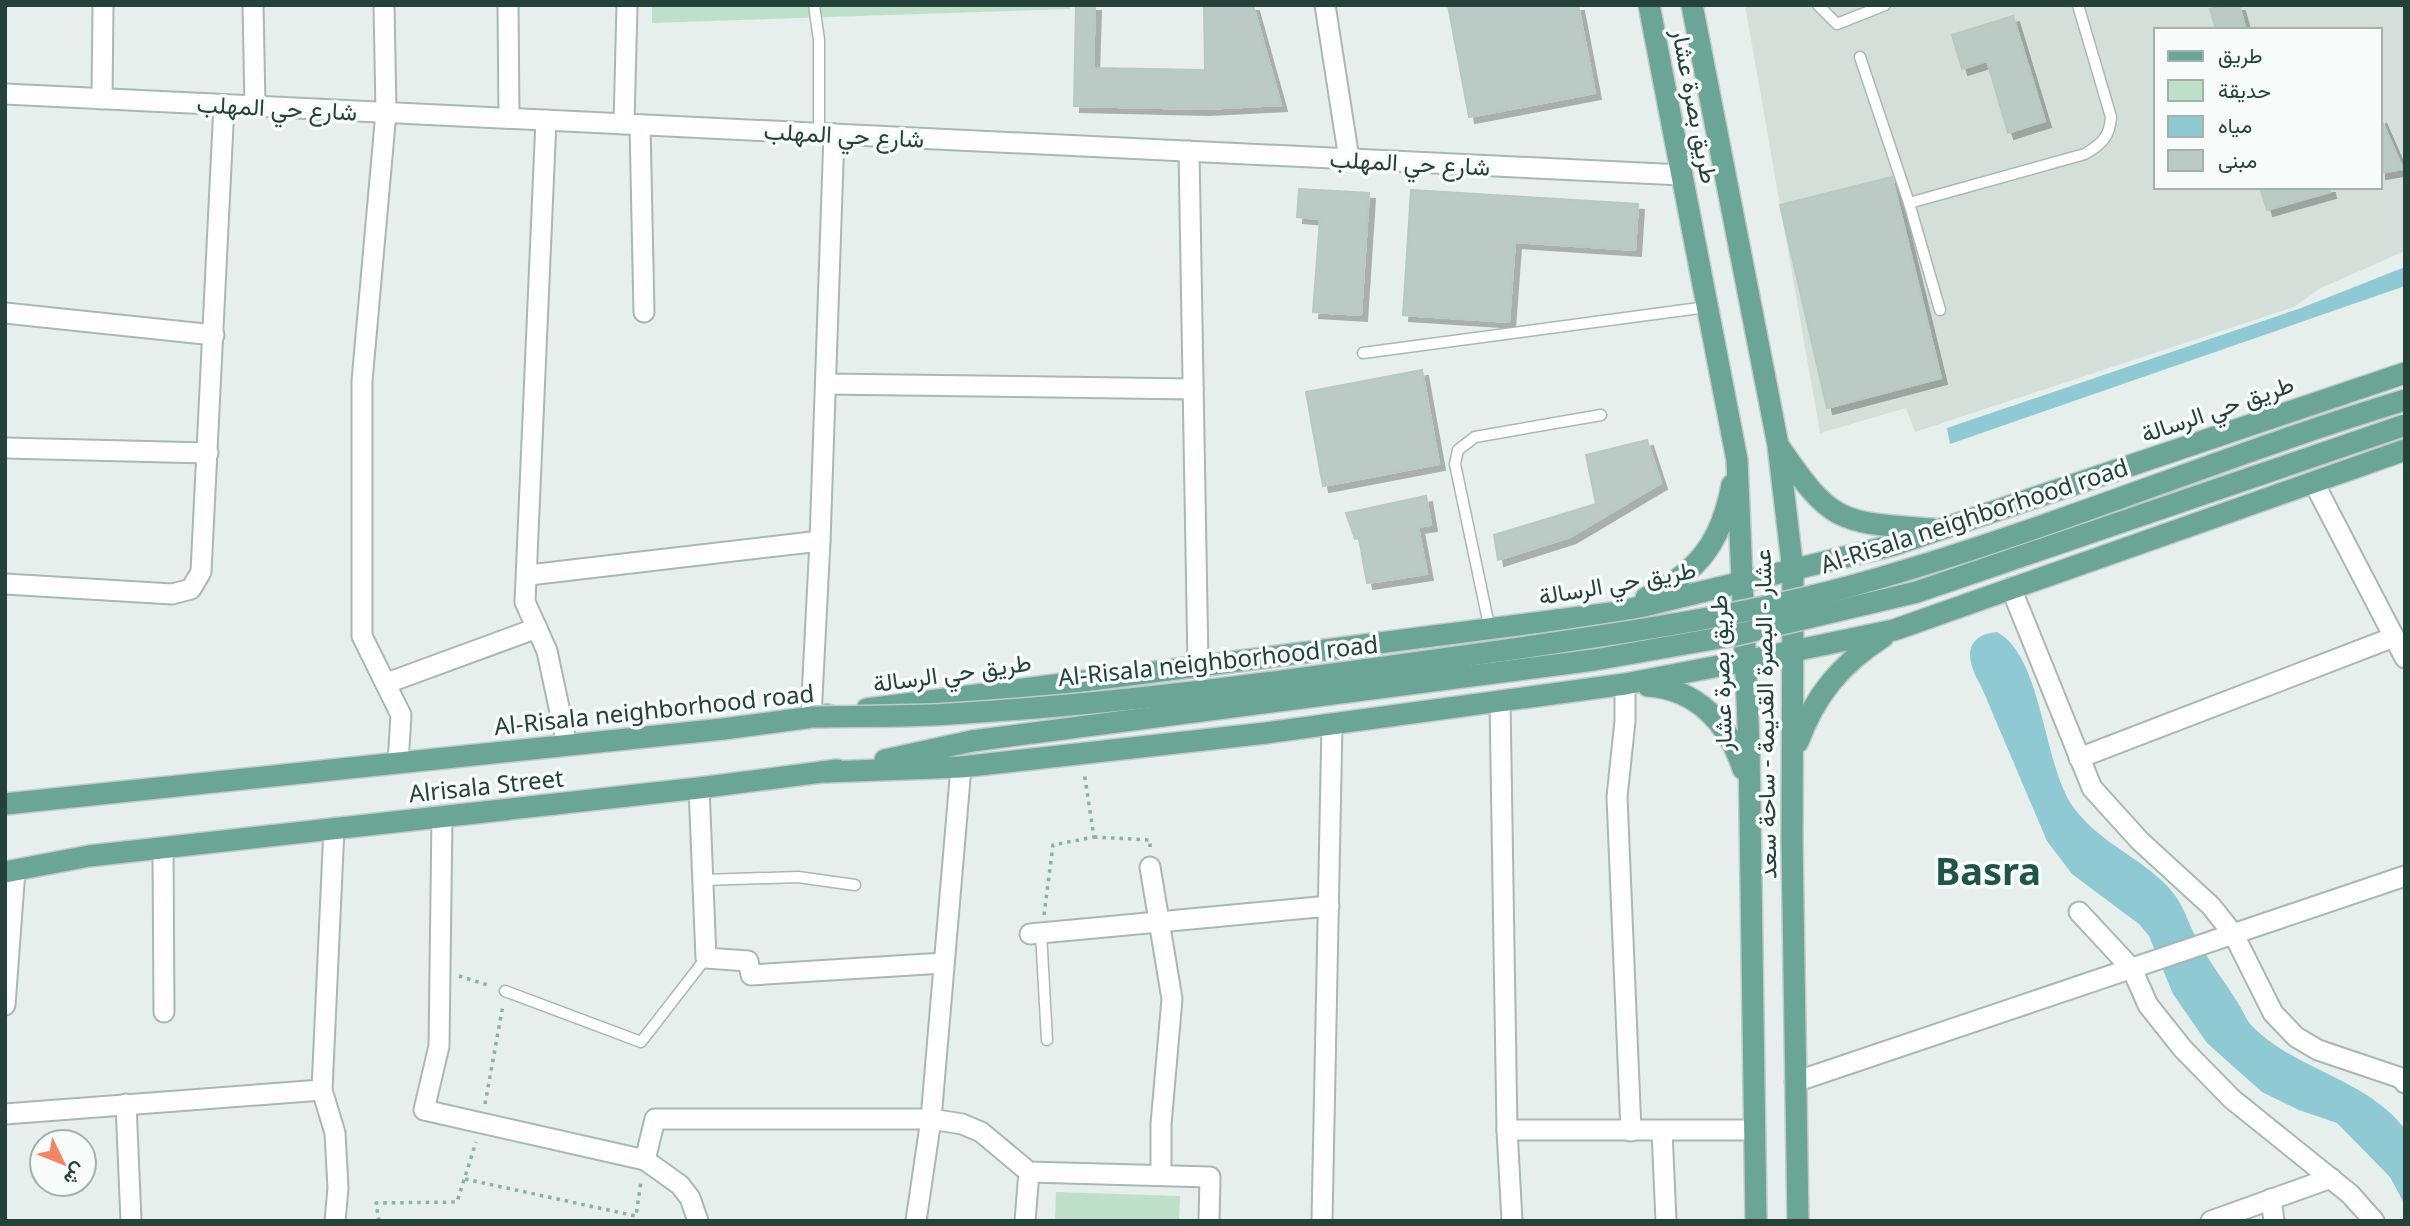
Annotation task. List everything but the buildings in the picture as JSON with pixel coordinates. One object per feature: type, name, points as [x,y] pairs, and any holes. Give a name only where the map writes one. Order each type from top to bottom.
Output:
[{"type":"main road","name":"طريق بصرة عشار","points":[[1649,5],[1737,459],[1750,790],[1756,1221]]},
{"type":"main road","name":"عشار - البصرة القديمة - ساحة سعد","points":[[1692,5],[1778,445],[1793,571],[1798,1221]]},
{"type":"main road","name":"طريق حي الرسالة","points":[[811,717],[1619,612],[1743,584],[1894,545],[2405,373]]},
{"type":"main road","name":"Al-Risala neighborhood road","points":[[5,804],[811,717],[950,714],[1174,693],[1353,672],[1632,632],[1874,580],[2048,524],[2200,468],[2405,400]]},
{"type":"main road","name":"Al-Risala neighborhood road","points":[[972,741],[1594,660],[1735,635],[1917,592],[2405,425]]},
{"type":"main road","points":[[1778,445],[1805,485],[1831,512],[1851,520],[1941,530]]},
{"type":"main road","points":[[826,772],[961,767],[1332,724],[1625,684],[1745,661],[1894,630],[2405,450]]},
{"type":"main road","points":[[1619,612],[1676,582],[1702,559],[1720,528],[1737,459]]},
{"type":"main road","points":[[1793,758],[1806,720],[1828,682],[1859,652],[1894,630]]},
{"type":"main road","points":[[1625,684],[1672,689],[1709,711],[1735,745],[1750,790]]},
{"type":"main road","name":"Alrisala Street","points":[[10,871],[163,848],[826,772],[972,741]]},
{"type":"street","points":[[102,99],[103,5]]},
{"type":"street","points":[[253,5],[255,106]]},
{"type":"street","points":[[384,5],[386,112],[362,381],[362,636],[401,715],[398,763]]},
{"type":"street","points":[[508,5],[509,118]]},
{"type":"street","points":[[627,5],[645,312]]},
{"type":"street","points":[[1325,5],[1349,159]]},
{"type":"street","name":"شارع حي المهلب","points":[[5,94],[1682,175]]},
{"type":"street","points":[[5,584],[172,594],[191,589],[201,572],[224,105]]},
{"type":"street","points":[[546,120],[529,575],[525,602],[547,652],[567,745]]},
{"type":"street","points":[[811,717],[826,384],[826,134]]},
{"type":"street","points":[[1189,151],[1198,665]]},
{"type":"street","points":[[5,313],[214,335]]},
{"type":"street","points":[[826,384],[1193,389]]},
{"type":"street","points":[[5,448],[208,453]]},
{"type":"street","points":[[2314,483],[2405,658]]},
{"type":"street","points":[[529,575],[820,541]]},
{"type":"street","points":[[2011,588],[2092,788],[2167,867],[2211,906],[2234,935],[2273,1013],[2296,1037],[2318,1050],[2403,1079]]},
{"type":"street","points":[[387,683],[537,628]]},
{"type":"street","points":[[2079,758],[2394,637]]},
{"type":"street","points":[[1625,684],[1625,721],[1617,797],[1631,1131]]},
{"type":"street","points":[[1500,701],[1507,1130],[1512,1221]]},
{"type":"street","points":[[1322,1221],[1332,724]]},
{"type":"street","points":[[916,1221],[931,1119],[961,767]]},
{"type":"street","points":[[699,788],[706,958],[748,961],[751,975],[944,962]]},
{"type":"street","points":[[442,816],[439,1046],[424,1110],[645,1160],[680,1185],[690,1198],[698,1221]]},
{"type":"street","points":[[334,828],[322,1090],[334,1133],[338,1188],[335,1221]]},
{"type":"street","points":[[163,848],[164,1012]]},
{"type":"street","points":[[1150,867],[1172,999],[1161,1124],[1161,1175]]},
{"type":"street","points":[[5,1004],[10,871]]},
{"type":"street","points":[[1795,1082],[2405,876]]},
{"type":"street","points":[[1036,934],[1328,906]]},
{"type":"street","points":[[2079,912],[2140,966],[2148,1005],[2183,1049],[2232,1099],[2331,1178],[2374,1221]]},
{"type":"street","points":[[5,1114],[322,1090]]},
{"type":"street","points":[[126,1104],[131,1221]]},
{"type":"street","points":[[645,1160],[655,1119],[931,1119],[962,1124],[981,1132],[1029,1172],[1210,1177],[1209,1221]]},
{"type":"street","points":[[1507,1130],[1753,1130]]},
{"type":"street","points":[[1662,1131],[1665,1221]]},
{"type":"street","points":[[1025,1221],[1029,1172]]},
{"type":"street","points":[[2211,1221],[2331,1178]]},
{"type":"street","points":[[2271,1199],[2274,1221]]},
{"type":"lane","points":[[814,5],[826,134]]},
{"type":"lane","points":[[1818,5],[1837,24],[1885,5]]},
{"type":"lane","points":[[1909,203],[2085,154],[2101,145],[2110,131],[2111,117],[2078,5]]},
{"type":"lane","points":[[1860,57],[1909,203],[1940,310]]},
{"type":"lane","points":[[1363,353],[1707,307]]},
{"type":"lane","points":[[1490,630],[1455,464],[1458,450],[1475,437],[1601,415]]},
{"type":"lane","points":[[703,880],[798,877],[855,885]]},
{"type":"lane","points":[[1036,934],[1047,1040]]},
{"type":"lane","points":[[505,991],[641,1042],[706,958]]},
{"type":"path","points":[[1081,753],[1094,837]]},
{"type":"path","points":[[1036,934],[1053,845],[1094,837],[1150,840],[1150,867]]},
{"type":"path","points":[[464,1179],[636,1216],[645,1160]]},
{"type":"shaded area","points":[[1745,5],[2405,5],[2405,251],[2321,288],[2294,307],[1915,432],[1906,408],[1820,433]]},
{"type":"green space","points":[[652,5],[1070,5],[1070,9],[652,23]]},
{"type":"green space","points":[[1056,1192],[1180,1196],[1179,1221],[1055,1221]]},
{"type":"water","points":[[2405,267],[2405,286],[1950,444],[1947,428],[2301,308]]},
{"type":"water","points":[[1997,632],[2012,645],[2024,664],[2034,688],[2055,766],[2063,789],[2074,808],[2098,833],[2151,872],[2174,894],[2203,949],[2250,1024],[2269,1041],[2371,1098],[2405,1129],[2405,1205],[2390,1177],[2337,1123],[2299,1110],[2262,1092],[2207,1043],[2173,994],[2149,936],[2139,924],[2072,874],[2047,841],[1973,669],[1970,652],[1972,645],[1977,639]]},
{"type":"district","name":"Basra","points":[[1988,870]]}]
